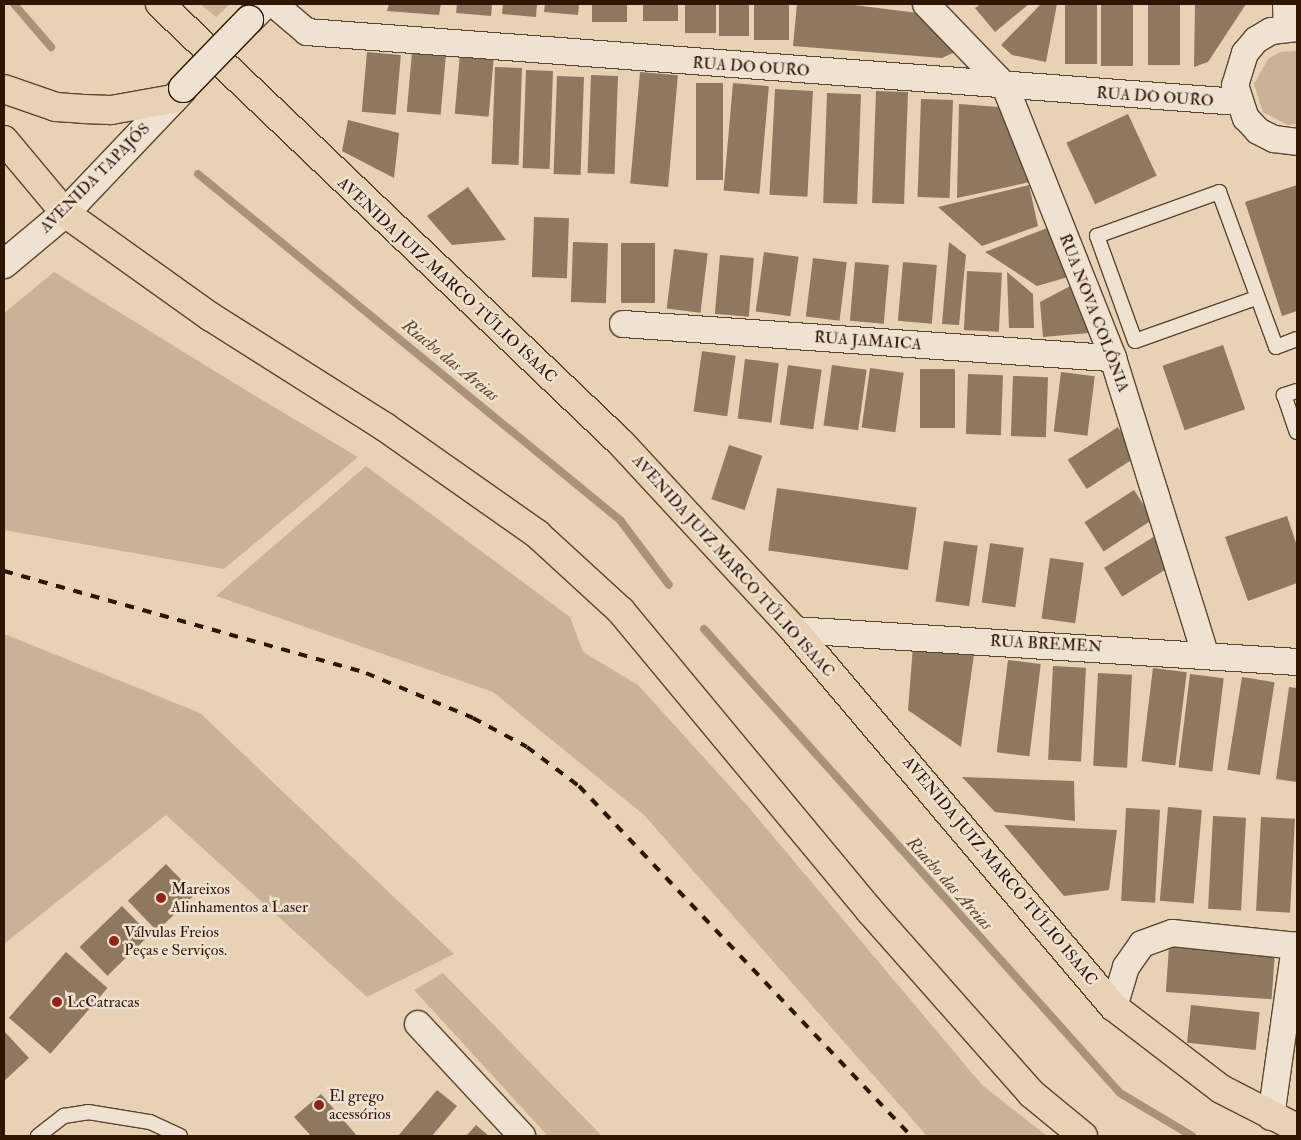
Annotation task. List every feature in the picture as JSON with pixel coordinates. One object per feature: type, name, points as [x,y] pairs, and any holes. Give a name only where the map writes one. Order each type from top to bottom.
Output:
[{"type":"main road","name":"AVENIDA JUIZ MARCO TÚLIO ISAAC","points":[[160,4],[622,444],[794,630],[1114,1007],[1221,1089],[1297,1128]]},
{"type":"main road","name":"AVENIDA TAPAJÓS","points":[[4,264],[65,213],[257,12]]},
{"type":"main road","points":[[4,89],[56,106],[83,110],[112,110],[178,94]]},
{"type":"main road","points":[[4,140],[65,213],[211,318],[385,427],[551,547],[622,611],[870,911],[1032,1094],[1083,1136]]},
{"type":"street","name":"RUA DO OURO","points":[[274,4],[307,32],[1005,86],[1238,102]]},
{"type":"street","name":"RUA NOVA COLÔNIA","points":[[926,4],[1005,86],[1113,358],[1205,653]]},
{"type":"street","points":[[1290,20],[1271,31],[1244,53],[1235,85],[1238,102],[1258,131],[1274,139],[1297,142]]},
{"type":"street","name":"RUA JAMAICA","points":[[623,324],[1113,358]]},
{"type":"street","name":"RUA BREMEN","points":[[794,630],[1205,653],[1297,662]]},
{"type":"street","points":[[1114,1007],[1126,967],[1142,944],[1172,933],[1296,946],[1271,1116]]},
{"type":"street","points":[[418,1024],[522,1136]]},
{"type":"lane","points":[[1256,298],[1136,341],[1097,236],[1219,192],[1256,298],[1276,347],[1297,339]]},
{"type":"lane","points":[[1297,390],[1284,395],[1297,432]]},
{"type":"lane","points":[[38,1136],[64,1116],[88,1112],[150,1122],[180,1136]]},
{"type":"shaded area","points":[[200,4],[230,4],[216,17]]},
{"type":"shaded area","points":[[1297,51],[1297,124],[1288,125],[1263,112],[1254,84],[1268,59],[1280,52]]},
{"type":"shaded area","points":[[54,272],[358,457],[224,569],[4,530],[4,313]]},
{"type":"shaded area","points":[[366,466],[570,617],[583,652],[638,685],[745,803],[982,1085],[1047,1136],[927,1136],[644,815],[493,692],[216,596]]},
{"type":"shaded area","points":[[4,634],[200,713],[454,954],[367,997],[166,815],[4,944]]},
{"type":"shaded area","points":[[443,973],[602,1136],[548,1136],[414,990]]},
{"type":"building","points":[[389,4],[441,4],[439,15],[387,11]]},
{"type":"building","points":[[457,4],[492,4],[491,16],[456,13]]},
{"type":"building","points":[[503,4],[537,4],[536,17],[502,14]]},
{"type":"building","points":[[545,4],[579,4],[578,15],[544,12]]},
{"type":"building","points":[[592,4],[627,4],[627,22],[592,22]]},
{"type":"building","points":[[643,4],[678,4],[678,21],[643,21]]},
{"type":"building","points":[[685,4],[716,4],[716,33],[685,33]]},
{"type":"building","points":[[719,4],[749,4],[749,36],[719,36]]},
{"type":"building","points":[[754,4],[789,4],[789,40],[754,40]]},
{"type":"building","points":[[797,4],[846,4],[918,13],[955,52],[942,58],[793,46]]},
{"type":"building","points":[[981,4],[1029,4],[995,32],[975,8]]},
{"type":"building","points":[[1041,4],[1057,4],[1046,62],[1012,55],[1001,45]]},
{"type":"building","points":[[1065,4],[1097,4],[1097,64],[1065,64]]},
{"type":"building","points":[[1101,4],[1133,4],[1133,66],[1101,66]]},
{"type":"building","points":[[1148,4],[1180,4],[1180,65],[1148,65]]},
{"type":"building","points":[[1195,4],[1246,4],[1208,62],[1194,67]]},
{"type":"building","points":[[367,52],[401,55],[396,115],[362,112]]},
{"type":"building","points":[[412,52],[446,55],[441,115],[407,112]]},
{"type":"building","points":[[460,54],[494,57],[489,117],[455,114]]},
{"type":"building","points":[[495,67],[522,68],[519,165],[492,164]]},
{"type":"building","points":[[526,70],[553,71],[550,169],[523,168]]},
{"type":"building","points":[[640,72],[678,75],[668,187],[630,184]]},
{"type":"building","points":[[591,75],[618,76],[615,174],[588,173]]},
{"type":"building","points":[[557,76],[584,77],[581,175],[554,174]]},
{"type":"building","points":[[696,83],[723,83],[723,180],[696,180]]},
{"type":"building","points":[[733,83],[769,86],[759,194],[724,191]]},
{"type":"building","points":[[775,89],[813,91],[807,197],[769,195]]},
{"type":"building","points":[[876,91],[908,92],[904,204],[872,203]]},
{"type":"building","points":[[827,93],[861,94],[857,204],[823,203]]},
{"type":"building","points":[[921,99],[953,100],[950,198],[918,197]]},
{"type":"building","points":[[959,104],[999,107],[1030,182],[957,198]]},
{"type":"building","points":[[1128,114],[1157,176],[1095,204],[1066,143]]},
{"type":"building","points":[[348,120],[399,133],[394,178],[342,151]]},
{"type":"building","points":[[1029,185],[1038,226],[982,246],[938,207]]},
{"type":"building","points":[[1297,185],[1297,311],[1282,316],[1245,202]]},
{"type":"building","points":[[468,187],[506,240],[452,245],[427,216]]},
{"type":"building","points":[[534,217],[569,218],[567,278],[532,277]]},
{"type":"building","points":[[1050,227],[1068,277],[1037,286],[985,252]]},
{"type":"building","points":[[573,242],[608,243],[606,303],[571,302]]},
{"type":"building","points":[[949,242],[966,255],[959,325],[942,324]]},
{"type":"building","points":[[621,243],[655,243],[655,303],[621,303]]},
{"type":"building","points":[[674,249],[708,253],[700,313],[667,309]]},
{"type":"building","points":[[764,252],[799,257],[790,316],[756,311]]},
{"type":"building","points":[[720,255],[754,258],[749,317],[715,314]]},
{"type":"building","points":[[813,258],[847,262],[840,321],[806,317]]},
{"type":"building","points":[[855,262],[889,265],[884,324],[850,321]]},
{"type":"building","points":[[903,262],[937,265],[932,324],[898,321]]},
{"type":"building","points":[[967,271],[1002,273],[999,332],[964,330]]},
{"type":"building","points":[[1007,272],[1033,294],[1034,328],[1009,328]]},
{"type":"building","points":[[1076,283],[1089,333],[1043,337],[1040,302]]},
{"type":"building","points":[[1223,345],[1245,409],[1185,430],[1162,366]]},
{"type":"building","points":[[702,351],[736,356],[727,416],[694,411]]},
{"type":"building","points":[[745,359],[779,363],[771,423],[738,419]]},
{"type":"building","points":[[788,365],[822,370],[813,429],[780,424]]},
{"type":"building","points":[[832,365],[867,370],[858,430],[824,425]]},
{"type":"building","points":[[870,368],[904,373],[895,432],[862,427]]},
{"type":"building","points":[[920,369],[955,369],[955,428],[920,428]]},
{"type":"building","points":[[1061,372],[1095,376],[1087,436],[1054,432]]},
{"type":"building","points":[[968,374],[1003,375],[1001,435],[966,434]]},
{"type":"building","points":[[1013,376],[1048,377],[1046,437],[1011,436]]},
{"type":"building","points":[[1118,427],[1137,456],[1087,489],[1068,460]]},
{"type":"building","points":[[729,445],[762,456],[745,510],[711,499]]},
{"type":"building","points":[[777,488],[917,508],[908,570],[768,550]]},
{"type":"building","points":[[1134,490],[1153,519],[1104,551],[1085,522]]},
{"type":"building","points":[[1287,516],[1297,546],[1297,583],[1248,601],[1225,537]]},
{"type":"building","points":[[1155,536],[1173,565],[1122,597],[1104,568]]},
{"type":"building","points":[[944,541],[978,546],[969,606],[936,601]]},
{"type":"building","points":[[990,543],[1024,548],[1015,607],[982,602]]},
{"type":"building","points":[[1050,558],[1084,563],[1075,623],[1042,618]]},
{"type":"building","points":[[913,646],[974,654],[961,747],[908,710]]},
{"type":"building","points":[[1008,660],[1041,664],[1029,756],[997,752]]},
{"type":"building","points":[[1053,666],[1086,668],[1081,762],[1048,760]]},
{"type":"building","points":[[1153,668],[1187,672],[1175,765],[1142,761]]},
{"type":"building","points":[[1098,673],[1132,675],[1127,768],[1093,766]]},
{"type":"building","points":[[1190,674],[1224,678],[1212,771],[1179,767]]},
{"type":"building","points":[[1242,677],[1275,682],[1260,775],[1227,770]]},
{"type":"building","points":[[1289,687],[1297,688],[1297,782],[1276,779]]},
{"type":"building","points":[[962,777],[1074,781],[1075,821],[995,812]]},
{"type":"building","points":[[1168,807],[1202,810],[1194,904],[1160,901]]},
{"type":"building","points":[[1126,808],[1160,810],[1155,903],[1121,901]]},
{"type":"building","points":[[1213,816],[1246,818],[1241,911],[1208,909]]},
{"type":"building","points":[[1261,817],[1295,819],[1290,913],[1256,911]]},
{"type":"building","points":[[1004,825],[1117,830],[1109,890],[1064,896]]},
{"type":"building","name":"Mareixos Alinhamentos a Laser","points":[[166,864],[195,894],[157,931],[128,901]]},
{"type":"building","name":"Válvulas Freios Peças e Serviços.","points":[[122,906],[150,935],[107,976],[80,947]]},
{"type":"building","points":[[1169,947],[1275,954],[1272,999],[1166,992]]},
{"type":"building","name":"LcCatracas","points":[[66,952],[108,988],[50,1054],[9,1018]]},
{"type":"building","points":[[1191,1005],[1260,1012],[1256,1050],[1187,1043]]},
{"type":"building","points":[[4,1031],[29,1058],[4,1081]]},
{"type":"building","points":[[437,1090],[457,1106],[432,1136],[398,1136]]},
{"type":"building","name":"El grego acessórios","points":[[321,1094],[357,1136],[311,1136],[294,1117]]},
{"type":"building","points":[[476,1125],[489,1136],[466,1136]]},
{"type":"waterway","name":"Riacho das Areias","points":[[14,4],[51,47]]},
{"type":"waterway","name":"Riacho das Areias","points":[[198,174],[620,520],[669,585]]},
{"type":"waterway","name":"Riacho das Areias","points":[[704,629],[1120,1093],[1192,1136]]},
{"type":"railway","points":[[4,571],[366,673],[473,718],[527,747],[579,786],[911,1136]]},
{"type":"place","name":"Mareixos Alinhamentos a Laser","points":[[161,898]]},
{"type":"place","name":"Válvulas Freios Peças e Serviços.","points":[[114,941]]},
{"type":"place","name":"LcCatracas","points":[[57,1002]]},
{"type":"place","name":"El grego acessórios","points":[[319,1105]]}]
